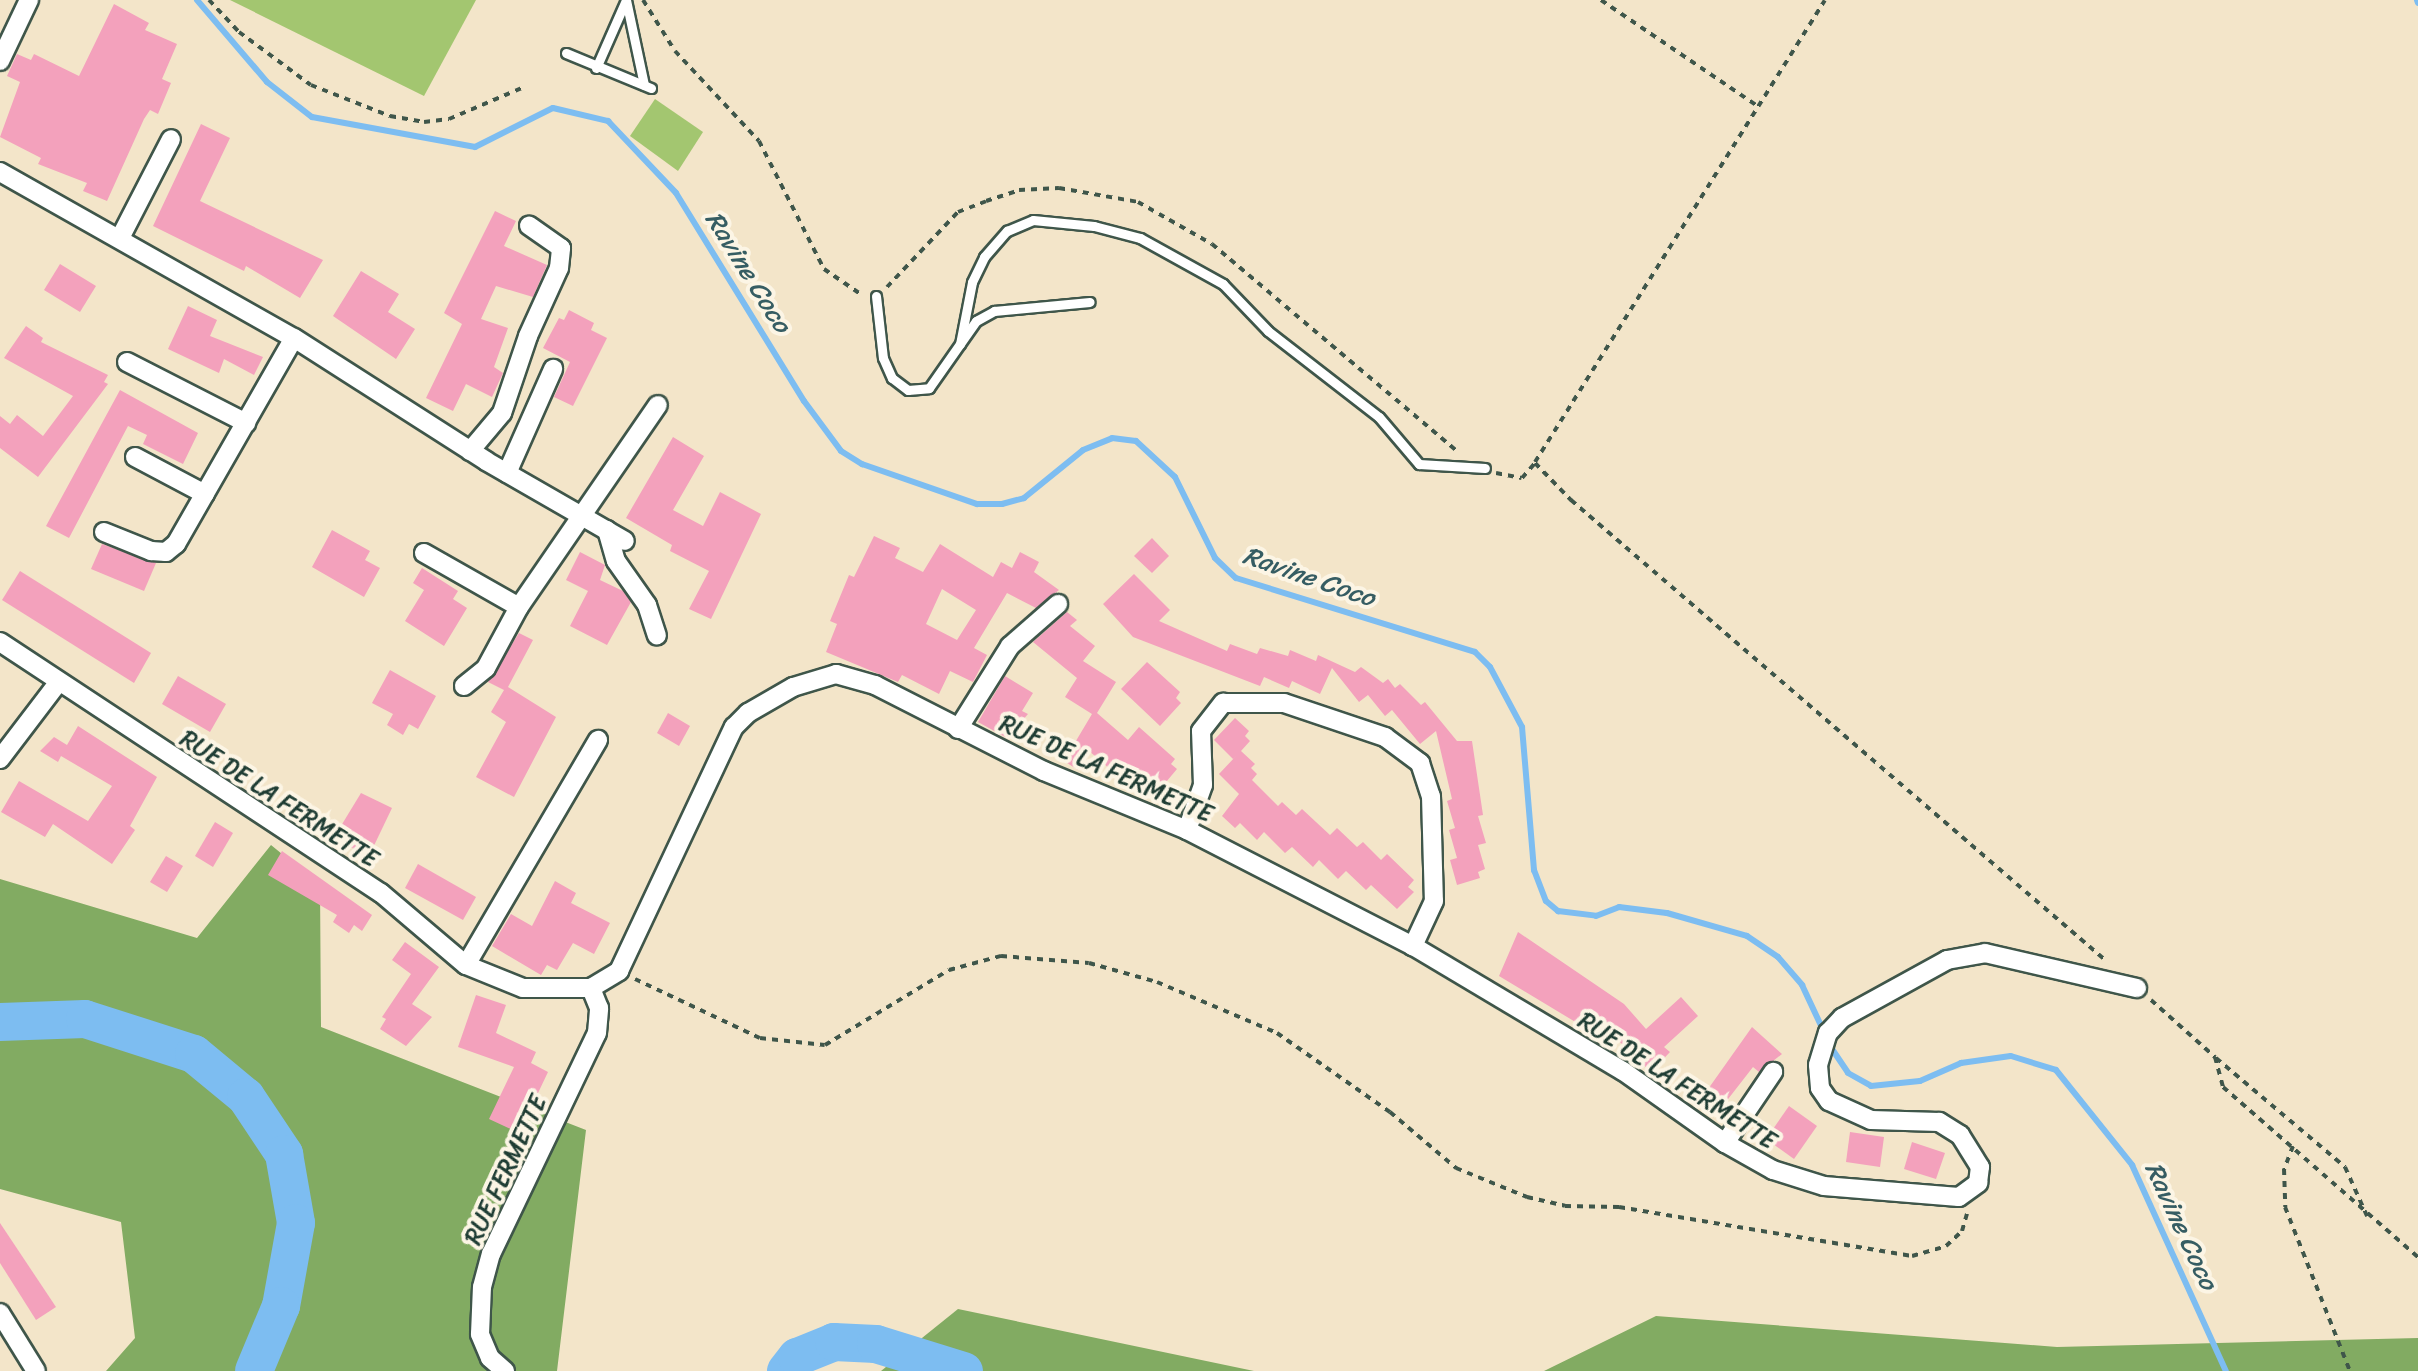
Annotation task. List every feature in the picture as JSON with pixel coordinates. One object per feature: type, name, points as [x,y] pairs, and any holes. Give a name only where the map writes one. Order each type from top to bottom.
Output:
[{"type":"street","points":[[0,61],[7,24],[29,0]]},
{"type":"street","points":[[120,238],[171,139]]},
{"type":"street","points":[[0,172],[294,338],[470,451],[625,541]]},
{"type":"street","points":[[470,451],[502,413],[528,336],[559,268],[561,248],[529,226]]},
{"type":"street","points":[[104,532],[166,552],[205,494],[294,338]]},
{"type":"street","points":[[127,362],[246,423]]},
{"type":"street","points":[[507,473],[553,369]]},
{"type":"street","points":[[464,686],[486,668],[519,607],[580,514],[658,405]]},
{"type":"street","points":[[135,457],[205,494]]},
{"type":"street","points":[[607,530],[616,561],[647,605],[657,635]]},
{"type":"street","points":[[424,553],[519,607]]},
{"type":"street","name":"RUE DE LA FERMETTE","points":[[958,729],[1010,646],[1058,604]]},
{"type":"street","name":"RUE DE LA FERMETTE","points":[[0,642],[381,893],[466,965],[523,988],[591,988]]},
{"type":"street","name":"RUE DE LA FERMETTE","points":[[619,971],[722,748],[748,713],[814,678],[836,674],[875,685],[958,729],[1187,830],[1413,946],[1623,1071],[1725,1143],[1773,1170],[1824,1186],[1944,1198],[1970,1192]]},
{"type":"street","points":[[0,759],[58,683]]},
{"type":"street","points":[[1187,830],[1203,785],[1201,731],[1223,703],[1284,703],[1385,737],[1420,763],[1431,796],[1434,901],[1413,946]]},
{"type":"street","points":[[466,965],[598,740]]},
{"type":"street","points":[[1970,1192],[1980,1167],[1960,1135],[1939,1122],[1871,1120],[1842,1109],[1820,1088],[1825,1041],[1842,1018],[1964,955],[2006,956],[2137,988]]},
{"type":"street","points":[[591,988],[619,971]]},
{"type":"street","name":"RUE FERMETTE","points":[[505,1371],[490,1358],[480,1334],[482,1287],[491,1254],[597,1033],[599,1008],[591,988]]},
{"type":"street","points":[[1725,1143],[1773,1072]]},
{"type":"street","points":[[0,1313],[36,1371]]},
{"type":"lane","points":[[566,53],[596,68],[647,86],[626,0],[596,68]]},
{"type":"lane","points":[[960,344],[972,282],[984,257],[1007,231],[1033,220],[1094,226],[1140,238],[1223,284],[1268,331],[1379,417],[1419,464],[1485,468]]},
{"type":"lane","points":[[876,296],[883,358],[892,378],[908,390],[929,388],[976,321],[994,311],[1090,302]]},
{"type":"path","points":[[209,0],[239,32],[311,85],[390,116],[424,122],[449,119],[524,87]]},
{"type":"path","points":[[643,0],[675,51],[759,141],[824,269],[846,287],[876,296],[904,273],[958,212],[1019,190],[1059,188],[1138,202],[1212,244],[1443,440],[1485,468],[1522,478],[1535,463],[1756,105],[1825,0]]},
{"type":"path","points":[[1601,0],[1756,105]]},
{"type":"path","points":[[1535,463],[1571,500],[2345,1167],[2368,1218]]},
{"type":"path","points":[[619,971],[760,1038],[825,1045],[949,970],[1001,956],[1089,963],[1157,982],[1277,1033],[1390,1112],[1456,1168],[1540,1200],[1565,1206],[1619,1207],[1912,1256],[1946,1246],[1962,1231],[1970,1192]]},
{"type":"path","points":[[2215,1057],[2223,1087],[2293,1146],[2368,1218],[2418,1257]]},
{"type":"path","points":[[2293,1146],[2284,1169],[2285,1207],[2350,1371]]},
{"type":"green space","points":[[230,0],[476,0],[424,96]]},
{"type":"green space","points":[[655,99],[703,132],[678,171],[630,136]]},
{"type":"green space","points":[[271,845],[320,885],[321,1027],[586,1130],[557,1371],[106,1371],[135,1338],[121,1222],[0,1189],[0,879],[197,938]]},
{"type":"green space","points":[[958,1309],[1254,1371],[881,1371]]},
{"type":"green space","points":[[1656,1316],[2057,1347],[2418,1338],[2418,1371],[1544,1371]]},
{"type":"building","points":[[114,4],[149,23],[145,30],[177,44],[162,79],[171,83],[158,114],[150,110],[144,119],[107,201],[83,191],[87,183],[38,164],[41,158],[0,137],[20,82],[7,76],[17,54],[31,60],[34,54],[79,76]]},
{"type":"building","points":[[201,124],[230,138],[200,201],[323,260],[300,298],[246,266],[244,271],[153,226]]},
{"type":"building","points":[[495,211],[516,221],[504,246],[547,265],[533,297],[496,286],[481,319],[508,328],[494,367],[503,373],[492,397],[466,384],[453,411],[426,398],[462,324],[444,313]]},
{"type":"building","points":[[60,264],[96,286],[80,312],[44,290]]},
{"type":"building","points":[[361,271],[399,294],[388,312],[415,329],[396,359],[333,316]]},
{"type":"building","points":[[188,306],[217,320],[210,336],[263,357],[254,375],[224,359],[219,373],[168,349]]},
{"type":"building","points":[[569,310],[594,323],[591,330],[607,338],[573,406],[554,397],[570,362],[543,348],[559,318],[564,320]]},
{"type":"building","points":[[26,326],[43,338],[41,342],[108,375],[104,382],[108,384],[38,477],[0,448],[0,416],[10,424],[17,415],[43,436],[73,396],[4,358]]},
{"type":"building","points":[[120,390],[198,433],[183,464],[143,444],[147,435],[128,426],[69,538],[46,526]]},
{"type":"building","points":[[673,437],[704,456],[673,510],[703,526],[720,492],[761,514],[711,619],[689,609],[709,571],[670,551],[672,545],[626,518]]},
{"type":"building","points":[[332,530],[370,551],[365,560],[380,568],[364,597],[312,567]]},
{"type":"building","points":[[874,536],[900,548],[895,558],[923,572],[940,544],[993,577],[1001,562],[1012,568],[1020,552],[1039,562],[1034,572],[1059,590],[1036,608],[1007,593],[974,648],[987,655],[973,682],[950,671],[939,694],[902,675],[898,682],[826,652],[837,624],[830,621],[849,575],[854,577]],"holes":[[[942,589],[976,610],[957,640],[926,624]]]},
{"type":"building","points":[[1152,538],[1169,556],[1152,573],[1134,556]]},
{"type":"building","points":[[102,544],[156,563],[144,591],[91,569]]},
{"type":"building","points":[[580,552],[605,565],[600,580],[623,591],[631,602],[607,645],[570,626],[588,591],[566,580]]},
{"type":"building","points":[[422,568],[458,591],[453,599],[467,608],[444,646],[405,621],[424,590],[413,583]]},
{"type":"building","points":[[20,571],[151,653],[134,683],[2,600]]},
{"type":"building","points":[[1134,574],[1170,610],[1159,621],[1227,651],[1230,644],[1257,654],[1260,648],[1288,656],[1290,650],[1316,661],[1318,655],[1355,672],[1361,667],[1383,683],[1388,679],[1395,688],[1400,684],[1421,705],[1425,702],[1457,741],[1472,741],[1483,815],[1478,816],[1486,843],[1478,845],[1485,869],[1478,872],[1480,878],[1457,885],[1450,860],[1457,858],[1449,830],[1455,828],[1447,801],[1452,799],[1436,731],[1420,744],[1392,710],[1385,716],[1368,695],[1359,702],[1332,668],[1320,694],[1292,681],[1289,688],[1264,677],[1260,686],[1133,637],[1103,604]]},
{"type":"building","points":[[1067,612],[1077,620],[1070,626],[1095,646],[1083,661],[1116,682],[1097,713],[1128,740],[1139,727],[1175,759],[1171,764],[1177,769],[1161,788],[1153,780],[1146,787],[1126,769],[1119,777],[1088,750],[1078,770],[1064,761],[1092,714],[1065,697],[1077,678],[1033,642]]},
{"type":"building","points":[[519,633],[533,640],[508,687],[556,717],[514,797],[476,777],[506,722],[491,712],[504,690],[488,682]]},
{"type":"building","points":[[1147,662],[1180,692],[1176,698],[1181,703],[1160,726],[1121,689]]},
{"type":"building","points":[[390,670],[436,696],[418,729],[409,724],[403,735],[387,725],[393,714],[372,703]]},
{"type":"building","points":[[178,676],[226,704],[210,732],[162,704]]},
{"type":"building","points":[[1005,676],[1033,693],[1022,711],[1028,714],[1007,738],[978,722]]},
{"type":"building","points":[[668,713],[690,726],[679,746],[657,733]]},
{"type":"building","points":[[1235,718],[1249,731],[1245,736],[1250,741],[1241,751],[1255,764],[1251,768],[1257,774],[1252,780],[1278,806],[1282,802],[1296,815],[1302,809],[1330,835],[1337,828],[1357,847],[1363,842],[1381,860],[1387,854],[1414,880],[1408,887],[1414,892],[1397,909],[1371,885],[1366,890],[1346,871],[1338,879],[1319,860],[1313,867],[1292,847],[1285,853],[1264,832],[1257,840],[1240,823],[1235,828],[1222,816],[1239,794],[1219,774],[1236,756],[1233,759],[1214,740]]},
{"type":"building","points":[[78,726],[157,777],[130,826],[135,830],[112,864],[53,824],[45,837],[1,812],[19,781],[88,821],[112,786],[61,756],[58,762],[40,751],[54,737],[67,745]]},
{"type":"building","points":[[361,793],[392,808],[369,856],[333,839]]},
{"type":"building","points":[[215,822],[233,833],[213,867],[195,856]]},
{"type":"building","points":[[282,851],[372,915],[362,931],[354,925],[349,933],[333,922],[337,915],[268,875]]},
{"type":"building","points":[[166,856],[183,866],[167,892],[150,882]]},
{"type":"building","points":[[418,864],[476,897],[463,920],[405,888]]},
{"type":"building","points":[[555,881],[576,893],[571,903],[610,923],[594,954],[573,943],[557,970],[547,965],[541,975],[492,946],[511,914],[532,926]]},
{"type":"building","points":[[1518,932],[1624,1004],[1646,1029],[1681,997],[1698,1016],[1664,1047],[1670,1052],[1651,1072],[1607,1030],[1602,1038],[1499,976]]},
{"type":"building","points":[[405,942],[439,967],[412,1004],[432,1017],[406,1046],[380,1029],[386,1019],[382,1017],[411,974],[392,960]]},
{"type":"building","points":[[476,995],[506,1005],[496,1033],[536,1052],[531,1063],[548,1072],[519,1133],[489,1119],[514,1067],[458,1047]]},
{"type":"building","points":[[1752,1027],[1782,1054],[1759,1072],[1753,1067],[1718,1112],[1701,1099]]},
{"type":"building","points":[[1789,1106],[1817,1126],[1794,1159],[1766,1139]]},
{"type":"building","points":[[1850,1132],[1884,1137],[1880,1167],[1846,1162]]},
{"type":"building","points":[[1912,1142],[1945,1153],[1936,1179],[1904,1169]]},
{"type":"building","points":[[0,1223],[56,1307],[36,1320],[0,1263]]},
{"type":"waterway","name":"Ravine Coco","points":[[197,0],[267,82],[312,117],[475,147],[553,108],[608,121],[676,193],[804,401],[841,451],[862,464],[977,504],[1002,504],[1024,498],[1083,450],[1112,438],[1136,441],[1175,477],[1215,558],[1236,578],[1475,652],[1490,667],[1522,727],[1534,870],[1546,901],[1558,911],[1596,916],[1619,907],[1667,913],[1747,936],[1778,957],[1802,985],[1824,1032]]},
{"type":"waterway","points":[[0,1022],[85,1019],[194,1054],[246,1097],[284,1154],[296,1223],[281,1306],[254,1371]]},
{"type":"waterway","name":"Ravine Coco","points":[[1830,1046],[1848,1073],[1871,1086],[1920,1081],[1961,1063],[2011,1056],[2056,1070],[2132,1165],[2226,1371]]},
{"type":"waterway","points":[[786,1371],[797,1357],[834,1342],[876,1344],[964,1371]]}]
